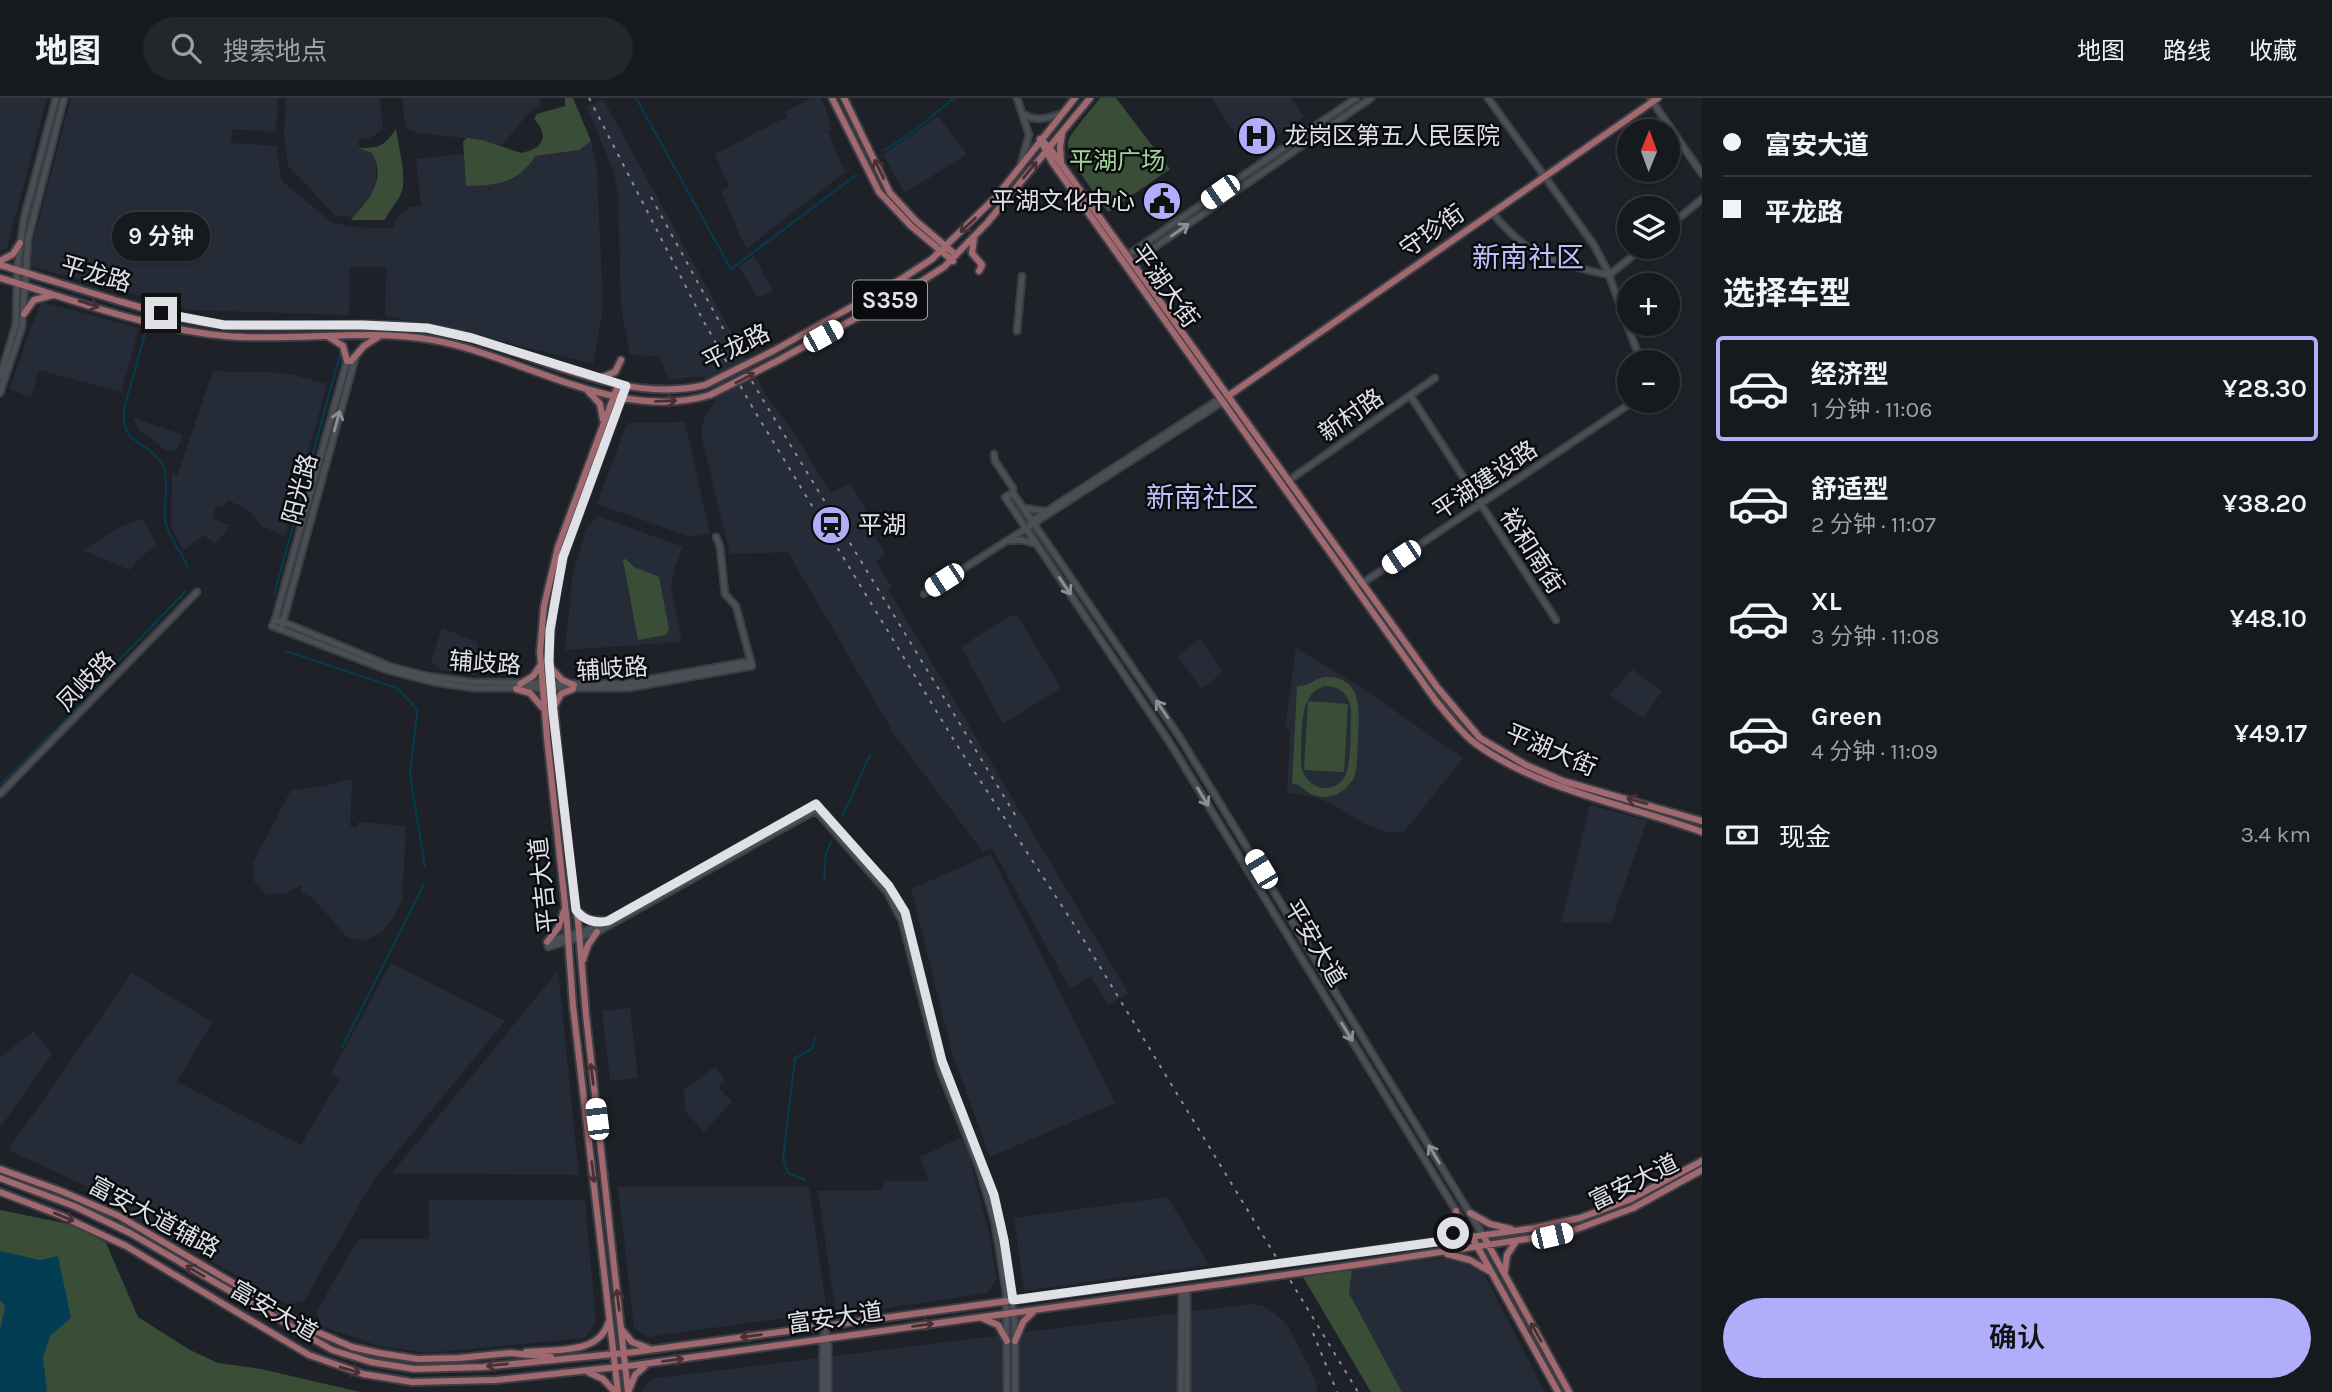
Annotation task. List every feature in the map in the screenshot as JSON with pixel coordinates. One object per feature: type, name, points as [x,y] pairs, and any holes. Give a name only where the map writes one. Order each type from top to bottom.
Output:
[{"type":"main road","points":[[832,98],[879,192],[911,226],[943,249]]},
{"type":"main road","points":[[844,98],[890,192],[954,259]]},
{"type":"main road","name":"平龙路","points":[[0,263],[161,313],[224,325],[410,327],[442,331],[622,385],[671,390],[705,385],[773,351],[911,273],[943,249],[996,197],[1074,98]]},
{"type":"main road","name":"S359","points":[[1047,149],[1090,98]]},
{"type":"main road","name":"守珍街","points":[[1224,399],[1653,99]]},
{"type":"main road","points":[[1063,166],[1060,147],[1066,127]]},
{"type":"main road","name":"平湖大街","points":[[1040,139],[1357,583],[1376,600],[1437,687],[1480,738],[1509,757],[1563,781],[1702,821]]},
{"type":"main road","name":"平龙路","points":[[0,278],[190,332],[250,338],[422,338],[448,343],[623,399],[671,401],[710,395],[911,288],[954,259],[988,223],[1047,149]]},
{"type":"main road","name":"平湖大街","points":[[1047,149],[1063,166],[1125,258],[1132,262],[1224,399],[1287,481],[1436,701],[1475,743],[1534,777],[1702,832]]},
{"type":"main road","points":[[974,238],[972,253],[980,268]]},
{"type":"main road","points":[[0,263],[13,254],[20,243]]},
{"type":"main road","points":[[24,314],[31,303],[39,298],[61,296]]},
{"type":"main road","points":[[325,336],[343,346],[351,360],[369,342],[383,336]]},
{"type":"main road","points":[[594,377],[606,377],[615,372],[621,360]]},
{"type":"main road","name":"平吉大道","points":[[616,1392],[614,1354],[571,984],[541,661],[542,618],[551,570],[565,525],[614,396],[622,385]]},
{"type":"main road","name":"平吉大道","points":[[622,385],[623,399],[563,557],[553,603],[549,661],[628,1392]]},
{"type":"main road","points":[[581,386],[600,404],[603,426]]},
{"type":"main road","points":[[541,661],[533,676],[518,686],[534,696],[544,715]]},
{"type":"main road","points":[[549,661],[556,675],[574,687]]},
{"type":"main road","points":[[553,712],[558,697],[574,687]]},
{"type":"main road","points":[[563,891],[573,890]]},
{"type":"main road","points":[[547,944],[561,923],[565,906]]},
{"type":"main road","points":[[576,910],[590,920],[608,921]]},
{"type":"main road","points":[[582,969],[586,950],[597,932]]},
{"type":"main road","points":[[571,984],[583,983]]},
{"type":"main road","name":"富安大道","points":[[0,1178],[74,1206],[130,1233],[332,1350],[400,1367],[465,1368],[656,1349],[1520,1230],[1564,1222],[1602,1211],[1629,1200],[1701,1161]]},
{"type":"main road","name":"富安大道辅路","points":[[0,1169],[61,1191],[118,1216],[315,1331],[366,1350],[394,1356],[432,1359],[510,1353],[567,1359]]},
{"type":"main road","name":"富安大道","points":[[0,1192],[62,1216],[126,1246],[299,1350],[341,1368],[388,1379],[427,1382],[496,1380],[651,1363],[1478,1248],[1566,1233],[1595,1223],[1649,1200],[1702,1170]]},
{"type":"main road","points":[[1443,1241],[1454,1229],[1456,1211]]},
{"type":"main road","points":[[1470,1213],[1497,1227],[1520,1230]]},
{"type":"main road","name":"平安大道","points":[[1483,1236],[1569,1392]]},
{"type":"main road","name":"平安大道","points":[[1472,1237],[1558,1392]]},
{"type":"main road","points":[[1506,1277],[1504,1269],[1507,1255],[1513,1245],[1520,1241]]},
{"type":"main road","points":[[1438,1253],[1470,1261],[1493,1275]]},
{"type":"main road","points":[[243,1288],[282,1322]]},
{"type":"main road","points":[[1061,1294],[1062,1306]]},
{"type":"main road","points":[[975,1318],[998,1325],[1011,1341],[1026,1317],[1040,1309]]},
{"type":"main road","points":[[944,1310],[945,1322]]},
{"type":"main road","points":[[510,1353],[592,1344],[606,1331],[609,1314]]},
{"type":"main road","points":[[848,1323],[850,1335]]},
{"type":"main road","points":[[622,1329],[632,1342],[656,1349]]},
{"type":"main road","points":[[801,1329],[803,1342]]},
{"type":"main road","points":[[628,1392],[638,1372],[651,1363]]},
{"type":"main road","points":[[579,1371],[598,1376],[616,1392]]},
{"type":"street","points":[[0,377],[16,324],[20,243],[24,218],[56,98]]},
{"type":"street","points":[[20,271],[64,98]]},
{"type":"street","points":[[1017,98],[1029,135],[1021,163]]},
{"type":"street","points":[[1125,258],[1356,98]]},
{"type":"street","points":[[1132,262],[1371,98]]},
{"type":"street","points":[[1488,98],[1594,245],[1609,275],[1637,350]]},
{"type":"street","points":[[1653,99],[1702,174]]},
{"type":"street","points":[[1022,113],[1027,117],[1042,119],[1060,114]]},
{"type":"street","points":[[1680,217],[1702,199]]},
{"type":"street","points":[[1492,213],[1526,247],[1586,271],[1609,275],[1629,259]]},
{"type":"street","points":[[1017,331],[1021,276]]},
{"type":"street","points":[[0,393],[20,335],[24,314],[20,284]]},
{"type":"street","name":"阳光路","points":[[274,623],[351,360]]},
{"type":"street","name":"阳光路","points":[[282,625],[351,360]]},
{"type":"street","name":"新村路","points":[[1287,481],[1435,378]]},
{"type":"street","name":"裕和南街","points":[[1410,396],[1556,620]]},
{"type":"street","name":"守珍街","points":[[924,594],[1224,399]]},
{"type":"street","name":"平湖建设路","points":[[1357,583],[1617,412]]},
{"type":"street","name":"平安大道","points":[[994,457],[1033,523],[1165,713],[1483,1236]]},
{"type":"street","name":"平安大道","points":[[1013,493],[1005,497],[1188,773],[1472,1237]]},
{"type":"street","points":[[1023,508],[1048,513],[1043,526],[1044,539]]},
{"type":"street","points":[[574,687],[645,681],[751,663],[736,606],[726,594],[720,547],[716,537]]},
{"type":"street","points":[[1005,542],[1021,540],[1038,546]]},
{"type":"street","name":"凤岐路","points":[[0,794],[197,592]]},
{"type":"street","name":"辅歧路","points":[[274,623],[410,672],[459,681],[542,687]]},
{"type":"street","name":"辅岐路","points":[[542,687],[574,687]]},
{"type":"street","points":[[1188,773],[1198,767]]},
{"type":"street","points":[[579,936],[815,807]]},
{"type":"street","points":[[547,944],[597,932],[815,807]]},
{"type":"street","points":[[815,807],[889,886],[905,912],[942,1061],[994,1195],[1004,1240],[1011,1313],[1007,1392]]},
{"type":"street","points":[[1184,1289],[1184,1392]]},
{"type":"street","points":[[823,1326],[825,1392]]},
{"type":"street","points":[[1011,1341],[1015,1392]]},
{"type":"shaded area","points":[[0,98],[47,98],[7,248],[0,252]]},
{"type":"shaded area","points":[[71,98],[278,98],[276,132],[232,129],[231,143],[277,146],[281,180],[331,222],[350,227],[394,228],[394,223],[402,213],[410,207],[421,206],[416,159],[464,154],[466,186],[535,156],[579,150],[591,141],[597,171],[603,308],[593,364],[477,335],[385,316],[386,267],[350,267],[349,315],[191,310],[30,266],[28,262]]},
{"type":"shaded area","points":[[286,98],[380,98],[383,129],[370,138],[358,139],[359,148],[372,152],[376,161],[376,194],[356,218],[335,215],[288,166],[284,136]]},
{"type":"shaded area","points":[[402,98],[539,98],[542,104],[528,114],[501,146],[482,140],[418,133],[406,129]]},
{"type":"shaded area","points":[[811,98],[820,98],[825,107],[832,130],[828,131],[845,172],[746,249],[721,191],[729,186],[715,154],[787,117],[785,112]]},
{"type":"shaded area","name":"龙岗区第五人民医院","points":[[1211,98],[1291,98],[1304,117],[1249,154]]},
{"type":"shaded area","points":[[603,99],[767,397],[795,434],[831,493],[850,483],[878,529],[872,533],[886,554],[876,561],[892,587],[888,589],[1128,993],[1108,1005],[1091,977],[1070,989],[992,848],[983,852],[894,734],[788,552],[730,554],[702,439],[706,414],[716,400],[703,376],[668,380],[660,356],[630,355],[621,307],[618,193],[612,167],[587,107]]},
{"type":"shaded area","points":[[938,116],[967,154],[905,193],[883,155]]},
{"type":"shaded area","points":[[754,256],[773,291],[758,298],[739,267]]},
{"type":"shaded area","points":[[41,302],[139,328],[121,392],[39,370],[31,397],[9,389]]},
{"type":"shaded area","points":[[213,371],[286,373],[327,384],[285,536],[262,526],[250,511],[228,500],[222,507],[215,506],[213,519],[230,525],[216,544],[204,535],[184,550],[171,524],[172,472],[177,476]]},
{"type":"shaded area","points":[[133,418],[183,435],[177,450],[164,449],[138,429]]},
{"type":"shaded area","points":[[685,422],[710,533],[691,537],[597,504],[627,423]]},
{"type":"shaded area","points":[[598,516],[683,547],[674,570],[671,588],[682,642],[565,650],[573,572],[587,527]]},
{"type":"shaded area","points":[[143,519],[157,545],[142,556],[130,570],[83,550],[121,526]]},
{"type":"shaded area","points":[[1015,615],[1061,688],[1003,724],[961,647],[1009,616]]},
{"type":"shaded area","points":[[442,628],[477,642],[476,675],[440,670],[431,661]]},
{"type":"shaded area","points":[[1200,639],[1223,672],[1203,688],[1178,656]]},
{"type":"shaded area","points":[[1296,648],[1356,684],[1463,758],[1404,832],[1389,832],[1366,825],[1319,798],[1287,793],[1290,732],[1285,728]]},
{"type":"shaded area","points":[[1632,669],[1662,691],[1643,718],[1610,695]]},
{"type":"shaded area","points":[[345,779],[352,780],[350,826],[358,827],[358,822],[406,826],[402,900],[393,919],[381,933],[363,941],[347,937],[313,898],[301,892],[301,885],[286,893],[267,895],[253,880],[254,861],[291,790],[327,786]]},
{"type":"shaded area","points":[[1590,805],[1647,821],[1611,922],[1561,923]]},
{"type":"shaded area","points":[[991,854],[1115,1103],[990,1157],[951,1050],[911,889]]},
{"type":"shaded area","points":[[391,963],[505,1021],[373,1181],[304,1301],[288,1305],[86,1190],[88,1187],[8,1150],[132,973],[212,1022],[177,1082],[301,1145],[340,1079],[331,1074]]},
{"type":"shaded area","points":[[558,971],[579,1175],[392,1173]]},
{"type":"shaded area","points":[[630,1008],[638,1078],[610,1081],[602,1011]]},
{"type":"shaded area","points":[[33,1031],[52,1054],[0,1128],[0,1058]]},
{"type":"shaded area","points":[[715,1067],[726,1081],[718,1087],[732,1101],[704,1132],[683,1109],[686,1105],[683,1090]]},
{"type":"shaded area","points":[[960,1138],[968,1152],[990,1238],[997,1279],[987,1293],[836,1316],[818,1191],[883,1190],[883,1181],[929,1181],[920,1157]]},
{"type":"shaded area","points":[[618,1187],[809,1187],[827,1312],[648,1337],[634,1328]]},
{"type":"shaded area","points":[[1167,1197],[1209,1265],[1024,1291],[1014,1218]]},
{"type":"shaded area","points":[[429,1200],[585,1200],[596,1322],[585,1338],[428,1353],[379,1346],[321,1326],[317,1311],[358,1239],[429,1239]]},
{"type":"shaded area","points":[[1440,1258],[1463,1262],[1484,1274],[1545,1392],[1402,1392],[1349,1293],[1352,1270]]},
{"type":"shaded area","points":[[1251,1304],[1263,1306],[1288,1326],[1316,1381],[1317,1392],[642,1392],[649,1381],[657,1378]]},
{"type":"green space","points":[[565,98],[573,98],[591,141],[579,150],[535,156],[521,172],[506,181],[466,186],[463,142],[467,138],[521,153],[529,151],[542,141],[542,131],[534,119],[537,114],[565,106]]},
{"type":"green space","name":"平湖广场","points":[[1100,98],[1116,98],[1170,169],[1108,212],[1077,167],[1068,148],[1069,138]]},
{"type":"green space","points":[[396,129],[403,172],[400,195],[385,220],[351,220],[370,197],[378,172],[372,153],[358,148],[380,145],[388,140]]},
{"type":"green space","points":[[626,559],[634,567],[659,577],[669,629],[666,635],[638,640],[623,560]]},
{"type":"green space","points":[[1324,677],[1337,678],[1353,689],[1359,717],[1354,778],[1341,792],[1324,797],[1311,794],[1292,784],[1297,686]],"holes":[[[1330,686],[1343,692],[1350,704],[1350,757],[1343,780],[1330,788],[1322,788],[1308,780],[1304,773],[1301,764],[1302,730],[1309,698],[1316,690]]]},
{"type":"green space","points":[[1308,701],[1348,704],[1344,772],[1304,770]]},
{"type":"green space","points":[[0,1210],[78,1226],[106,1243],[138,1317],[190,1350],[218,1363],[261,1369],[360,1392],[0,1392]]},
{"type":"green space","points":[[1352,1270],[1349,1293],[1402,1392],[1371,1392],[1303,1277]]},
{"type":"water","points":[[0,1251],[40,1260],[58,1256],[71,1318],[50,1336],[43,1358],[47,1392],[0,1392],[0,1330],[5,1306],[0,1300]]},
{"type":"waterway","points":[[636,98],[731,269],[856,175]]},
{"type":"waterway","points":[[885,150],[954,98]]},
{"type":"waterway","points":[[145,334],[124,409],[124,421],[131,436],[162,464],[166,478],[166,524],[188,568]]},
{"type":"waterway","points":[[274,595],[340,355]]},
{"type":"waterway","points":[[0,785],[93,693],[99,681],[186,591]]},
{"type":"waterway","points":[[286,651],[397,688],[416,708],[410,775],[425,867]]},
{"type":"waterway","points":[[843,815],[870,755]]},
{"type":"waterway","points":[[824,881],[826,854],[831,842]]},
{"type":"waterway","points":[[342,1047],[424,884]]},
{"type":"waterway","points":[[805,1180],[788,1173],[783,1159],[795,1058],[812,1049],[815,1038]]},
{"type":"railway","points":[[589,98],[704,322],[754,410],[955,742],[1077,929],[1358,1392]]},
{"type":"railway","points":[[651,197],[754,385],[1017,818]]},
{"type":"railway","points":[[1313,1333],[1337,1392]]},
{"type":"place","name":"龙岗区第五人民医院","points":[[1257,136]]},
{"type":"place","name":"平湖文化中心","points":[[1162,201]]},
{"type":"place","name":"平湖","points":[[831,525]]},
{"type":"district","name":"新南社区","points":[[1528,257]]},
{"type":"district","name":"新南社区","points":[[1202,497]]},
{"type":"route","points":[[161,313],[224,325],[427,328],[472,338],[626,386],[563,557],[550,630],[549,661],[553,712],[576,910],[590,920],[608,921],[816,804],[889,886],[905,912],[942,1061],[994,1195],[1013,1300],[1443,1241],[1453,1233]]}]
